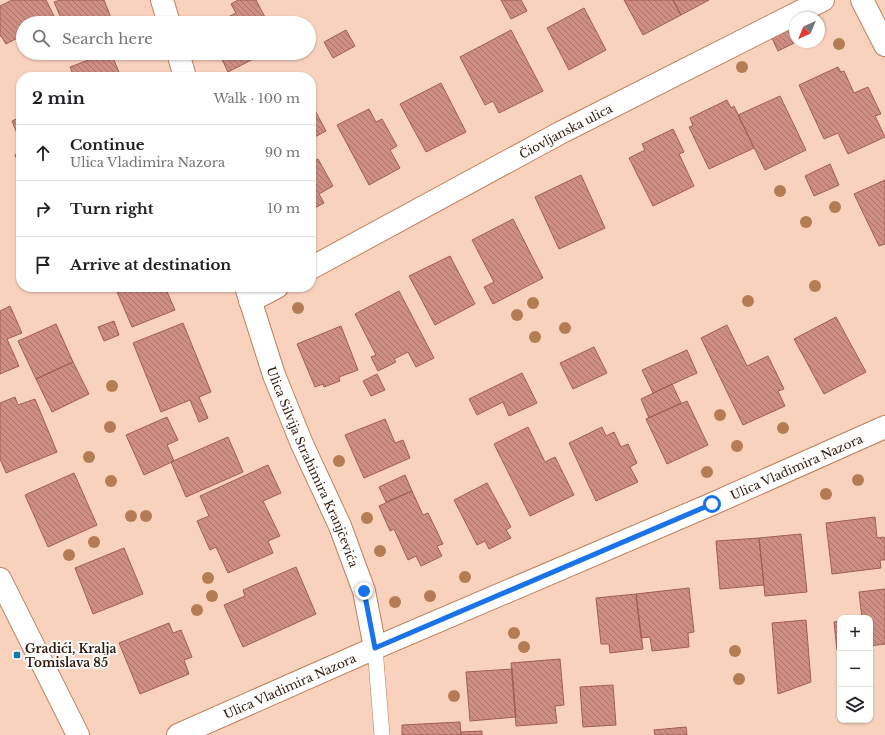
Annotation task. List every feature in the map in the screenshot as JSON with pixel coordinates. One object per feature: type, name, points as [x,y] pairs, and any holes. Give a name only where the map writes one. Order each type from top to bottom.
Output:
[{"type":"street","points":[[162,0],[167,16]]},
{"type":"street","name":"Čiovljanska ulica","points":[[316,265],[560,134],[823,0]]},
{"type":"street","points":[[862,0],[885,45]]},
{"type":"street","points":[[180,60],[184,72]]},
{"type":"street","name":"Ulica Silvija Strahimira Kranjčevića","points":[[248,294],[274,375],[302,444],[340,526],[364,591],[375,648]]},
{"type":"street","name":"Ulica Vladimira Nazora","points":[[178,735],[375,648],[712,504],[885,427]]},
{"type":"street","points":[[0,579],[78,735]]},
{"type":"lane","points":[[375,648],[382,735]]},
{"type":"building","points":[[12,0],[46,0],[54,16],[16,16],[16,39],[6,44],[0,36],[0,6]]},
{"type":"building","points":[[60,0],[104,0],[110,16],[60,16],[54,2]]},
{"type":"building","points":[[238,0],[256,0],[264,16],[230,16],[236,13],[231,4]]},
{"type":"building","points":[[501,0],[521,0],[527,11],[511,19]]},
{"type":"building","points":[[624,0],[673,0],[681,15],[643,35]]},
{"type":"building","points":[[673,0],[709,0],[681,15]]},
{"type":"building","points":[[584,8],[606,50],[569,70],[547,28]]},
{"type":"building","points":[[789,27],[789,46],[778,51],[771,36]]},
{"type":"building","points":[[346,30],[355,46],[333,58],[324,42]]},
{"type":"building","points":[[511,30],[543,91],[499,113],[493,101],[485,105],[460,57]]},
{"type":"building","points":[[88,60],[114,60],[119,72],[72,72],[70,67]]},
{"type":"building","points":[[222,60],[251,60],[228,72]]},
{"type":"building","points":[[838,67],[841,72],[844,71],[854,93],[868,87],[881,114],[875,116],[885,137],[848,154],[838,133],[824,139],[799,85]]},
{"type":"building","points":[[441,83],[466,132],[426,152],[400,104]]},
{"type":"building","points":[[780,96],[806,150],[765,170],[738,115]]},
{"type":"building","points":[[727,100],[731,108],[734,106],[754,148],[709,169],[689,127],[693,126],[690,118]]},
{"type":"building","points":[[369,109],[376,122],[382,119],[397,146],[390,150],[400,168],[369,185],[337,125]]},
{"type":"building","points":[[316,112],[326,131],[316,136]]},
{"type":"building","points":[[16,119],[16,131],[12,121]]},
{"type":"building","points":[[673,129],[684,152],[679,154],[694,186],[653,206],[629,158],[645,150],[642,144]]},
{"type":"building","points":[[318,159],[333,186],[319,194],[324,203],[316,207],[316,160]]},
{"type":"building","points":[[830,164],[839,185],[814,196],[805,176]]},
{"type":"building","points":[[581,175],[605,228],[559,249],[535,197]]},
{"type":"building","points":[[885,180],[885,244],[879,246],[854,194]]},
{"type":"building","points":[[513,219],[543,278],[493,304],[484,287],[494,282],[472,240]]},
{"type":"building","points":[[450,256],[475,304],[435,325],[409,276]]},
{"type":"building","points":[[399,291],[434,358],[416,367],[408,352],[394,359],[396,362],[378,371],[371,357],[376,355],[355,314]]},
{"type":"building","points":[[117,292],[167,292],[175,310],[132,327]]},
{"type":"building","points":[[10,306],[22,333],[7,339],[19,366],[0,374],[0,311]]},
{"type":"building","points":[[836,317],[866,372],[824,394],[794,339]]},
{"type":"building","points":[[114,321],[119,335],[104,341],[98,327]]},
{"type":"building","points":[[183,323],[211,392],[199,397],[208,418],[199,422],[190,400],[161,412],[133,343]]},
{"type":"building","points":[[56,324],[73,362],[36,379],[18,341]]},
{"type":"building","points":[[727,325],[747,366],[768,356],[784,389],[778,391],[785,406],[743,425],[701,338]]},
{"type":"building","points":[[341,326],[358,370],[339,377],[340,381],[324,387],[323,384],[315,387],[297,344]]},
{"type":"building","points":[[594,347],[607,373],[573,389],[560,363]]},
{"type":"building","points":[[687,350],[697,373],[653,393],[642,370]]},
{"type":"building","points":[[73,362],[89,394],[52,412],[36,379]]},
{"type":"building","points":[[522,373],[537,403],[509,416],[503,402],[477,415],[469,399]]},
{"type":"building","points":[[377,374],[385,390],[371,396],[363,381]]},
{"type":"building","points":[[672,384],[681,403],[649,418],[641,399]]},
{"type":"building","points":[[15,397],[18,405],[35,399],[57,452],[6,473],[0,459],[0,403]]},
{"type":"building","points":[[687,401],[708,445],[667,464],[646,419]]},
{"type":"building","points":[[167,417],[178,440],[167,445],[174,461],[144,475],[126,435]]},
{"type":"building","points":[[385,419],[395,443],[403,440],[410,458],[364,478],[345,435]]},
{"type":"building","points":[[528,427],[545,462],[555,457],[574,495],[530,516],[494,444]]},
{"type":"building","points":[[602,427],[606,436],[614,432],[621,447],[628,444],[637,463],[630,467],[638,482],[596,501],[569,443]]},
{"type":"building","points":[[228,437],[243,472],[186,497],[171,462]]},
{"type":"building","points":[[268,465],[281,493],[263,501],[280,536],[268,541],[273,553],[228,573],[216,547],[210,550],[197,521],[209,516],[200,496]]},
{"type":"building","points":[[74,473],[97,525],[48,547],[25,495]]},
{"type":"building","points":[[405,475],[412,491],[386,502],[379,487]]},
{"type":"building","points":[[487,483],[511,527],[506,530],[511,538],[489,549],[485,541],[477,545],[454,500]]},
{"type":"building","points":[[412,491],[423,515],[428,513],[443,544],[437,546],[442,556],[421,566],[416,556],[408,560],[394,529],[390,531],[379,506]]},
{"type":"building","points":[[875,517],[877,538],[884,537],[885,541],[885,560],[880,560],[881,568],[832,574],[826,523]]},
{"type":"building","points":[[801,534],[807,592],[765,596],[759,538]]},
{"type":"building","points":[[759,538],[764,585],[720,589],[716,541]]},
{"type":"building","points":[[124,548],[143,594],[93,614],[75,568]]},
{"type":"building","points":[[296,567],[316,614],[243,647],[224,605],[245,596],[243,590]]},
{"type":"building","points":[[689,588],[694,632],[688,633],[689,647],[652,651],[650,637],[641,638],[636,594]]},
{"type":"building","points":[[885,589],[885,644],[873,646],[873,615],[862,615],[859,592]]},
{"type":"building","points":[[636,594],[643,649],[610,653],[609,644],[601,644],[596,598]]},
{"type":"building","points":[[806,620],[811,682],[778,694],[772,623]]},
{"type":"building","points":[[834,622],[837,622],[837,650]]},
{"type":"building","points":[[169,623],[173,633],[181,630],[192,657],[184,660],[189,674],[140,694],[119,643]]},
{"type":"building","points":[[560,659],[564,705],[555,706],[557,723],[516,726],[511,663]]},
{"type":"building","points":[[512,669],[516,717],[470,721],[466,672]]},
{"type":"building","points":[[613,685],[616,725],[583,727],[580,687]]},
{"type":"building","points":[[460,722],[461,735],[402,735],[402,725]]},
{"type":"building","points":[[686,727],[687,735],[655,735],[654,730]]},
{"type":"building","points":[[482,731],[482,735],[461,735],[461,732]]},
{"type":"place","name":"Gradići, Kralja Tomislava 85","points":[[17,655]]},
{"type":"route","points":[[364,591],[375,648],[712,504]]}]
